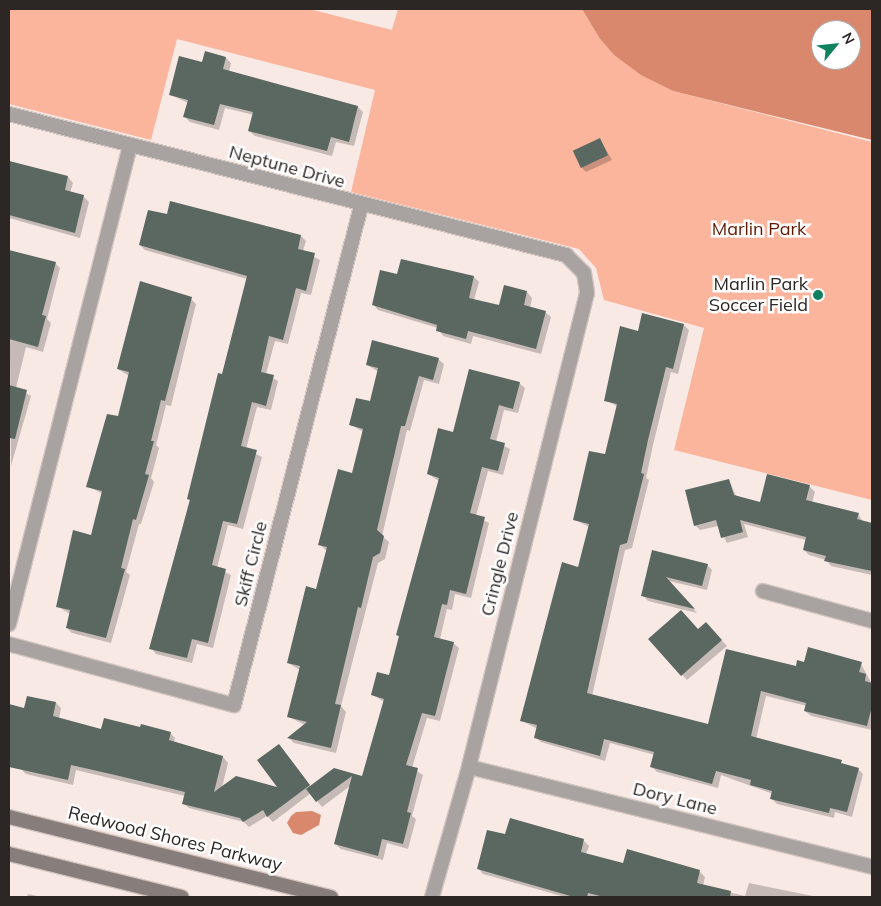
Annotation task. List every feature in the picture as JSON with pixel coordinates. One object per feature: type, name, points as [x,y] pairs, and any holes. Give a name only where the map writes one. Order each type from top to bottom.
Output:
[{"type":"main road","name":"Redwood Shores Parkway","points":[[9,817],[331,897]]},
{"type":"main road","points":[[9,854],[182,897]]},
{"type":"street","name":"Neptune Drive","points":[[9,114],[361,206],[556,253]]},
{"type":"street","points":[[9,624],[130,145]]},
{"type":"street","name":"Skiff Circle","points":[[9,644],[234,705],[361,206]]},
{"type":"street","name":"Cringle Drive","points":[[432,897],[469,767],[587,293],[584,273],[574,261],[556,253]]},
{"type":"street","points":[[763,591],[872,621]]},
{"type":"street","name":"Dory Lane","points":[[469,767],[872,866]]},
{"type":"green space","name":"Marlin Park","points":[[9,9],[309,9],[392,30],[398,9],[582,9],[600,39],[614,55],[642,75],[673,91],[872,142],[872,500],[674,450],[704,328],[604,300],[596,268],[579,249],[351,192],[375,90],[177,39],[151,140],[9,104]]},
{"type":"shaded area","points":[[582,9],[872,9],[872,140],[673,91],[641,75],[614,55],[600,39]]},
{"type":"shaded area","points":[[312,811],[321,815],[319,825],[301,835],[293,833],[287,823],[291,816],[296,812]]},
{"type":"building","points":[[205,51],[226,57],[223,69],[358,106],[349,142],[331,137],[327,151],[248,131],[253,112],[220,104],[214,125],[183,117],[188,100],[169,95],[179,56],[202,62]]},
{"type":"building","points":[[600,138],[608,155],[581,168],[573,151]]},
{"type":"building","points":[[9,161],[68,176],[65,190],[84,195],[75,233],[9,215]]},
{"type":"building","points":[[170,201],[301,235],[298,249],[315,253],[306,291],[296,288],[283,340],[269,336],[261,372],[274,375],[266,406],[252,402],[241,446],[257,450],[237,524],[223,521],[212,565],[226,569],[208,643],[192,639],[187,658],[149,649],[190,500],[187,499],[218,373],[222,374],[247,276],[139,245],[148,210],[167,214]]},
{"type":"building","points":[[9,250],[56,262],[42,315],[46,316],[38,347],[9,339]]},
{"type":"building","points":[[401,259],[474,276],[469,298],[499,305],[504,285],[527,291],[524,305],[546,311],[536,349],[468,331],[466,339],[436,331],[437,325],[372,305],[380,270],[397,274]]},
{"type":"building","points":[[140,281],[192,297],[165,401],[161,400],[151,441],[154,441],[145,474],[149,475],[136,520],[133,519],[121,568],[125,569],[106,638],[66,628],[70,610],[56,607],[73,530],[91,535],[102,491],[86,487],[107,414],[118,416],[129,372],[117,369]]},
{"type":"building","points":[[642,313],[684,324],[673,369],[666,367],[641,473],[644,474],[627,543],[620,545],[587,693],[708,724],[726,649],[796,666],[797,660],[804,662],[808,647],[862,662],[859,672],[866,674],[865,681],[872,683],[872,706],[867,726],[804,711],[806,703],[761,691],[751,736],[842,760],[841,763],[859,768],[847,812],[830,808],[829,813],[770,799],[772,791],[750,785],[751,780],[716,771],[712,784],[650,767],[654,752],[604,739],[600,756],[534,738],[537,725],[520,721],[562,562],[578,567],[589,524],[573,520],[589,451],[605,454],[617,404],[604,401],[620,326],[638,331]]},
{"type":"building","points":[[372,340],[439,358],[433,380],[419,376],[405,426],[401,426],[377,530],[384,536],[380,553],[373,557],[361,608],[358,607],[335,704],[341,705],[331,748],[287,738],[307,722],[287,717],[300,666],[287,663],[306,586],[316,589],[327,547],[318,545],[338,469],[352,473],[363,429],[349,425],[356,398],[370,401],[378,368],[366,365]]},
{"type":"building","points":[[469,369],[520,382],[513,409],[499,405],[490,439],[505,443],[498,471],[482,467],[470,513],[485,517],[466,594],[450,590],[447,605],[442,604],[434,637],[454,642],[435,716],[422,713],[406,765],[418,768],[407,812],[411,813],[403,844],[382,839],[378,856],[334,844],[352,776],[316,802],[306,789],[334,768],[362,776],[384,699],[371,695],[377,672],[389,675],[399,636],[396,635],[439,478],[427,474],[438,428],[453,432]]},
{"type":"building","points":[[9,385],[27,390],[15,439],[9,438]]},
{"type":"building","points":[[767,474],[810,485],[806,500],[859,513],[857,519],[872,523],[872,571],[824,561],[826,556],[803,550],[806,537],[740,520],[743,532],[721,538],[716,520],[694,526],[685,490],[729,479],[734,495],[760,502]]},
{"type":"building","points":[[652,550],[708,564],[702,586],[666,577],[695,609],[641,596]]},
{"type":"building","points":[[681,610],[698,629],[706,622],[722,640],[681,676],[648,639]]},
{"type":"building","points":[[27,696],[56,702],[53,716],[101,729],[104,718],[140,727],[141,724],[171,732],[169,740],[223,756],[214,792],[236,776],[277,787],[257,760],[279,744],[310,785],[267,817],[263,810],[243,822],[240,818],[182,804],[185,792],[115,775],[71,765],[68,780],[9,767],[9,704],[24,708]]},
{"type":"building","points":[[510,818],[584,839],[581,852],[623,863],[627,849],[700,870],[697,883],[731,891],[730,897],[604,897],[588,893],[587,897],[574,897],[477,869],[487,830],[505,834]]},
{"type":"place","name":"Marlin Park Soccer Field","points":[[818,295]]}]
